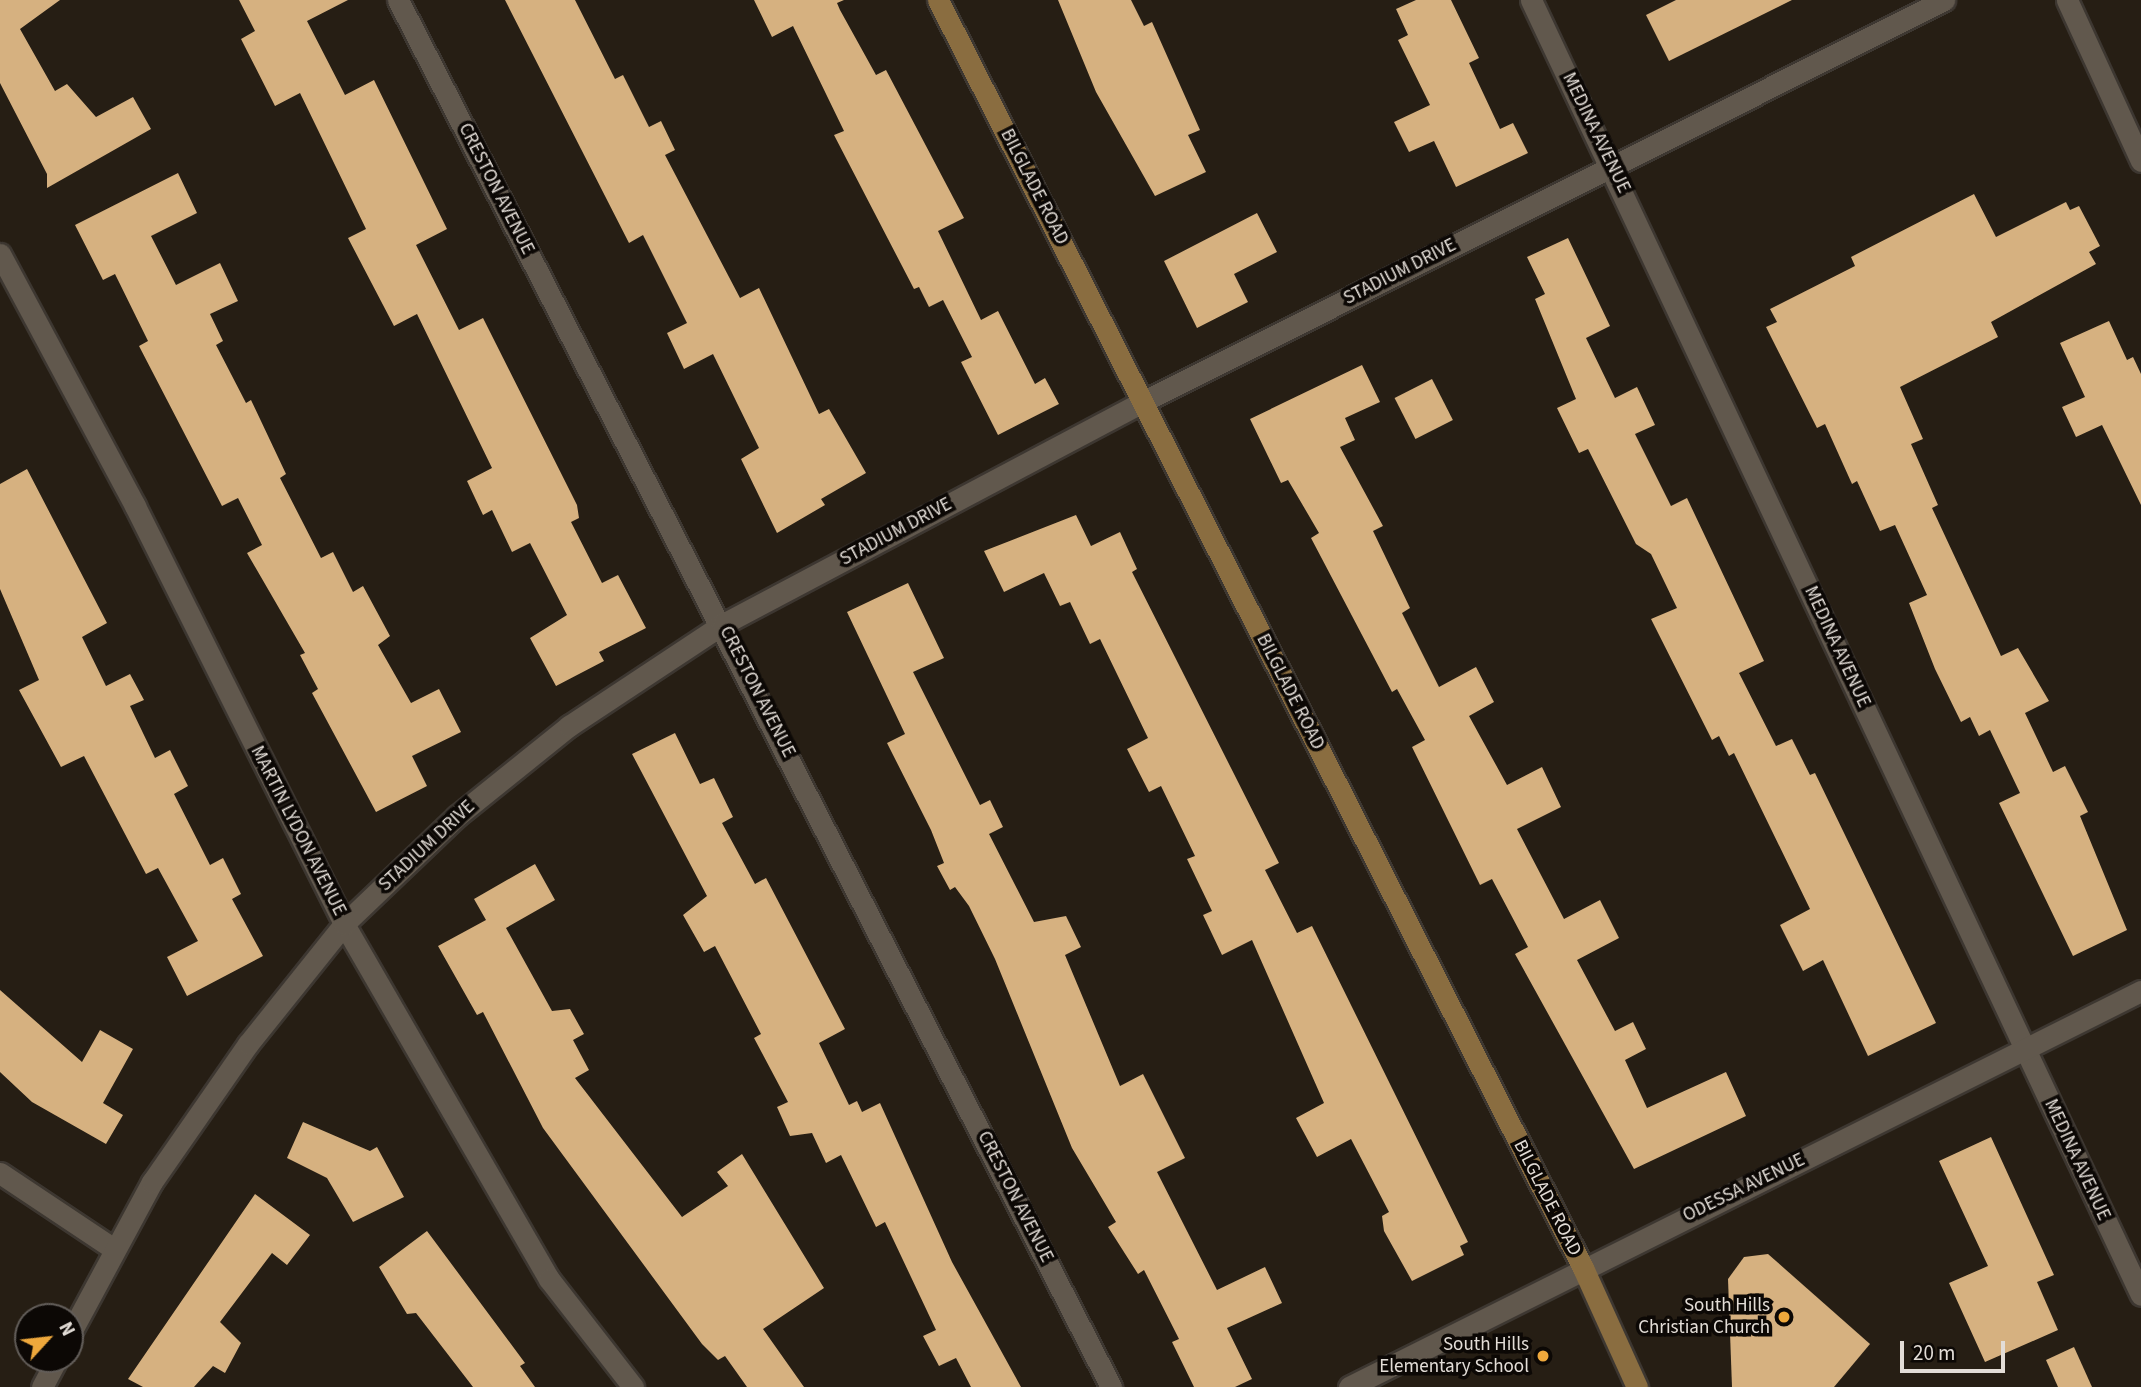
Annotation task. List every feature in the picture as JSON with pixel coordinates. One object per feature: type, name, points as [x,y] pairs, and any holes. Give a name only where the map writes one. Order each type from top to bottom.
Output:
[{"type":"street","name":"CRESTON AVENUE","points":[[398,0],[723,624],[1111,1387]]},
{"type":"street","name":"BILGLADE ROAD","points":[[938,0],[1583,1268],[1637,1387]]},
{"type":"street","name":"MEDINA AVENUE","points":[[1531,0],[1612,165],[2141,1294]]},
{"type":"street","name":"STADIUM DRIVE","points":[[84,1307],[152,1182],[240,1056],[344,924],[457,816],[569,726],[723,624],[1144,401],[1944,0]]},
{"type":"street","points":[[2067,0],[2141,161]]},
{"type":"street","name":"MARTIN LYDON AVENUE","points":[[0,254],[135,506],[344,924],[549,1279],[633,1387]]},
{"type":"street","name":"ODESSA AVENUE","points":[[1349,1387],[2141,991]]},
{"type":"street","points":[[0,1173],[114,1249]]},
{"type":"building","points":[[0,0],[60,0],[20,29],[55,91],[67,84],[96,117],[133,97],[151,129],[47,188],[47,174],[0,83]]},
{"type":"building","points":[[239,0],[348,0],[307,21],[345,95],[374,80],[447,229],[416,245],[459,330],[483,318],[577,505],[579,518],[571,522],[602,583],[618,575],[646,628],[599,652],[604,661],[556,686],[530,638],[567,615],[530,543],[512,552],[492,510],[483,515],[467,481],[492,468],[417,314],[394,326],[348,238],[366,229],[300,93],[275,106],[241,39],[255,31]]},
{"type":"building","points":[[505,0],[575,0],[615,79],[623,75],[649,127],[661,121],[675,150],[665,155],[740,298],[759,288],[819,414],[829,409],[866,473],[821,499],[825,505],[777,533],[741,459],[759,448],[713,354],[684,369],[667,333],[687,323],[643,235],[629,243]]},
{"type":"building","points":[[754,0],[844,0],[837,3],[840,10],[876,75],[886,70],[964,218],[938,231],[981,320],[998,311],[1035,384],[1045,378],[1059,404],[998,435],[961,362],[972,357],[943,300],[929,307],[919,287],[914,289],[834,135],[844,131],[793,26],[772,37]]},
{"type":"building","points":[[1058,0],[1131,0],[1144,26],[1152,22],[1200,130],[1188,135],[1206,172],[1155,196],[1096,92]]},
{"type":"building","points":[[1416,0],[1451,0],[1479,58],[1469,63],[1500,129],[1513,123],[1528,153],[1456,187],[1434,141],[1409,152],[1394,122],[1430,105],[1398,40],[1408,35],[1396,9]]},
{"type":"building","points":[[1676,0],[1792,0],[1669,61],[1646,15]]},
{"type":"building","points":[[178,173],[197,213],[151,236],[176,285],[220,263],[238,301],[210,314],[223,341],[216,345],[246,403],[251,400],[286,474],[280,478],[321,558],[333,552],[353,592],[363,586],[390,636],[378,645],[411,703],[439,689],[461,732],[412,756],[427,786],[376,812],[312,693],[318,689],[300,655],[305,653],[247,553],[262,545],[238,498],[222,506],[139,346],[148,341],[115,274],[103,280],[75,225]]},
{"type":"building","points":[[1974,194],[1996,237],[2066,202],[2070,210],[2079,206],[2100,246],[2089,252],[2096,264],[1991,322],[1998,337],[1900,387],[1923,439],[1911,444],[1938,505],[1932,508],[2001,656],[2018,648],[2049,701],[2025,713],[2053,772],[2065,766],[2088,812],[2080,816],[2127,930],[2073,956],[1999,803],[2020,793],[1990,730],[1979,736],[1970,717],[1961,722],[1935,669],[1909,603],[1927,595],[1895,525],[1880,531],[1857,481],[1852,484],[1825,424],[1817,428],[1766,327],[1777,322],[1770,309],[1855,266],[1851,257]]},
{"type":"building","points":[[1257,213],[1277,252],[1234,274],[1248,302],[1197,328],[1164,261]]},
{"type":"building","points":[[1568,238],[1610,326],[1586,338],[1615,398],[1637,387],[1655,425],[1635,434],[1671,506],[1687,498],[1764,661],[1739,673],[1776,746],[1792,739],[1810,775],[1815,773],[1936,1023],[1868,1056],[1823,960],[1803,971],[1780,925],[1810,909],[1734,753],[1729,756],[1719,736],[1712,740],[1651,619],[1677,608],[1651,554],[1636,544],[1588,449],[1579,453],[1557,408],[1576,399],[1535,299],[1545,294],[1527,257]]},
{"type":"building","points":[[2109,321],[2127,360],[2133,357],[2141,374],[2141,505],[2102,425],[2076,437],[2062,407],[2085,397],[2060,343]]},
{"type":"building","points":[[1362,365],[1380,402],[1345,418],[1355,440],[1340,447],[1383,526],[1373,531],[1410,608],[1402,613],[1439,687],[1476,667],[1494,702],[1469,716],[1507,785],[1542,767],[1561,807],[1517,829],[1564,919],[1600,900],[1619,938],[1577,960],[1615,1031],[1633,1022],[1646,1049],[1625,1060],[1647,1108],[1726,1072],[1746,1116],[1634,1169],[1515,954],[1528,947],[1492,879],[1480,885],[1412,747],[1425,740],[1397,689],[1392,692],[1311,538],[1319,533],[1288,480],[1281,483],[1250,419]]},
{"type":"building","points":[[1432,379],[1453,420],[1415,439],[1395,398]]},
{"type":"building","points":[[27,469],[107,623],[82,637],[106,686],[130,674],[144,700],[130,706],[155,758],[170,750],[188,786],[174,794],[210,865],[223,858],[241,894],[232,899],[263,956],[187,996],[167,957],[198,941],[158,868],[146,874],[84,756],[61,767],[19,690],[39,680],[0,589],[0,484]]},
{"type":"building","points":[[1076,515],[1091,546],[1120,532],[1137,569],[1132,572],[1279,863],[1265,870],[1297,933],[1312,926],[1468,1242],[1460,1246],[1464,1255],[1412,1281],[1384,1231],[1382,1216],[1389,1212],[1351,1139],[1317,1157],[1296,1118],[1324,1103],[1252,940],[1222,955],[1203,915],[1212,911],[1187,859],[1195,856],[1161,786],[1149,792],[1127,749],[1148,738],[1100,639],[1090,644],[1070,602],[1060,606],[1044,573],[1004,592],[984,551]]},
{"type":"building","points":[[908,583],[944,658],[913,672],[980,805],[990,800],[1003,827],[989,834],[1034,922],[1066,916],[1081,947],[1065,955],[1120,1086],[1143,1074],[1185,1158],[1157,1172],[1217,1290],[1265,1267],[1282,1303],[1227,1328],[1252,1379],[1235,1387],[1194,1387],[1172,1342],[1179,1339],[1144,1270],[1138,1274],[1108,1227],[1116,1222],[1072,1148],[995,959],[969,906],[955,887],[950,890],[937,866],[944,863],[931,830],[887,743],[905,734],[847,612]]},
{"type":"building","points":[[675,733],[700,784],[714,778],[733,817],[722,823],[755,884],[766,878],[845,1029],[819,1043],[849,1105],[857,1101],[862,1112],[880,1103],[952,1262],[1021,1387],[971,1387],[956,1358],[939,1366],[923,1336],[936,1330],[885,1222],[876,1227],[841,1155],[826,1163],[812,1133],[790,1136],[777,1107],[788,1102],[754,1038],[761,1034],[715,946],[704,952],[683,915],[707,896],[632,754]]},
{"type":"building","points":[[535,864],[555,900],[506,928],[552,1011],[570,1009],[584,1034],[573,1040],[589,1070],[575,1078],[682,1217],[728,1186],[717,1172],[742,1154],[824,1288],[763,1329],[804,1387],[747,1387],[725,1356],[718,1360],[702,1344],[543,1128],[483,1012],[477,1015],[438,946],[486,920],[474,899]]},
{"type":"building","points":[[0,990],[82,1062],[100,1030],[133,1049],[103,1103],[123,1115],[106,1144],[32,1102],[0,1072]]},
{"type":"building","points":[[303,1122],[370,1151],[377,1147],[404,1197],[353,1222],[327,1178],[287,1158]]},
{"type":"building","points":[[1991,1137],[2054,1275],[2037,1282],[2058,1330],[1985,1362],[1949,1283],[1988,1266],[1939,1161]]},
{"type":"building","points":[[255,1194],[310,1235],[287,1265],[272,1253],[220,1322],[241,1343],[225,1373],[213,1366],[194,1387],[143,1387],[128,1379]]},
{"type":"building","points":[[427,1231],[525,1363],[520,1366],[535,1387],[473,1387],[416,1313],[407,1314],[379,1267]]},
{"type":"building","name":"South Hills Christian Church","points":[[1768,1254],[1870,1344],[1834,1387],[1732,1387],[1728,1279],[1744,1257]]},
{"type":"building","points":[[2074,1347],[2092,1387],[2058,1387],[2046,1360]]},
{"type":"place","name":"South Hills Christian Church","points":[[1784,1317]]},
{"type":"place","name":"South Hills Elementary School","points":[[1543,1356]]}]
